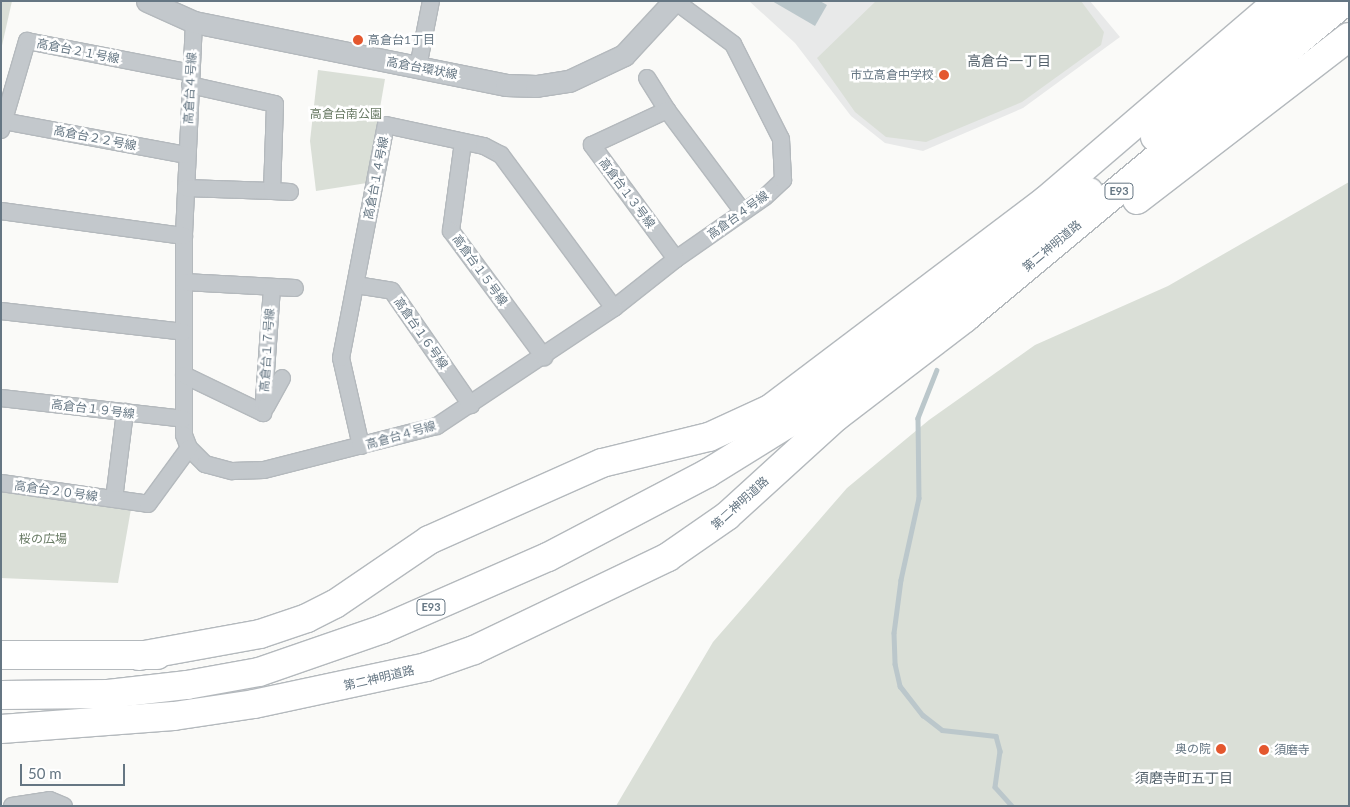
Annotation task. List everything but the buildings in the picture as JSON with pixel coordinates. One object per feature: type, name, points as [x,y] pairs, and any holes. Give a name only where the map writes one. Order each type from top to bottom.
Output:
[{"type":"highway","points":[[950,301],[1045,201],[1278,1]]},
{"type":"highway","name":"第二神明道路","points":[[1266,55],[1314,1]]},
{"type":"highway","name":"第二神明道路","points":[[1,695],[108,694],[187,686],[259,672],[324,653],[548,557],[699,478],[822,399],[1266,55],[1346,1]]},
{"type":"highway","points":[[950,301],[1066,255],[1349,37]]},
{"type":"highway","points":[[139,656],[260,634],[307,618],[335,604],[429,540],[602,463],[725,431],[770,409],[822,399]]},
{"type":"highway","name":"第二神明道路","points":[[1,729],[174,716],[254,704],[374,680],[474,650],[689,545],[727,516],[822,399]]},
{"type":"highway","name":"第二神明道路","points":[[1,655],[139,656],[214,650],[313,636],[373,624],[442,602]]},
{"type":"street","name":"高倉台環状線","points":[[147,1],[194,22],[506,85],[569,81],[624,56],[657,24],[674,1]]},
{"type":"street","points":[[418,67],[431,1]]},
{"type":"street","name":"高倉台４号線","points":[[194,22],[184,236],[184,419],[189,448],[206,464],[232,471],[264,470],[437,426],[544,357],[614,308],[676,259],[743,212],[783,180],[781,139],[733,44],[674,1]]},
{"type":"street","name":"高倉台２１号線","points":[[2,126],[27,41],[190,79]]},
{"type":"street","points":[[647,78],[667,110],[743,212]]},
{"type":"street","points":[[190,79],[275,104],[272,191]]},
{"type":"street","name":"高倉台１３号線","points":[[667,110],[592,145],[676,259]]},
{"type":"street","name":"高倉台１４号線","points":[[361,446],[341,358],[386,125],[463,142],[501,155],[614,308]]},
{"type":"street","name":"高倉台２２号線","points":[[2,126],[187,155]]},
{"type":"street","name":"高倉台１５号線","points":[[463,142],[451,231],[544,357]]},
{"type":"street","points":[[186,188],[290,192]]},
{"type":"street","points":[[1,211],[184,236]]},
{"type":"street","points":[[184,282],[295,288]]},
{"type":"street","name":"高倉台１６号線","points":[[356,285],[392,291],[471,405]]},
{"type":"street","name":"高倉台１７号線","points":[[263,414],[272,287]]},
{"type":"street","points":[[1,311],[184,332]]},
{"type":"street","name":"高倉台１７号線","points":[[184,375],[263,414]]},
{"type":"street","name":"高倉台１７号線","points":[[263,414],[282,378]]},
{"type":"street","name":"高倉台１９号線","points":[[1,398],[184,419]]},
{"type":"street","name":"高倉台２０号線","points":[[1,483],[114,499],[125,412]]},
{"type":"street","points":[[114,499],[148,504],[189,448]]},
{"type":"street","points":[[12,806],[50,800],[64,806]]},
{"type":"shaded area","name":"市立高倉中学校","points":[[749,1],[1090,1],[1120,37],[1023,108],[923,151],[885,143],[851,116],[795,43]]},
{"type":"shaded area","points":[[772,1],[820,1],[827,5],[815,26]]},
{"type":"green space","points":[[1,1],[12,1],[1,50]]},
{"type":"green space","name":"市立高倉中学校","points":[[876,1],[1081,1],[1104,32],[1101,45],[1022,102],[926,142],[886,137],[855,112],[817,58]]},
{"type":"green space","name":"高倉台南公園","points":[[318,70],[385,79],[367,183],[316,191],[310,141]]},
{"type":"green space","points":[[1349,182],[1349,806],[616,806],[713,642],[847,488],[929,420],[1035,345],[1168,286]]},
{"type":"green space","name":"桜の広場","points":[[1,492],[131,509],[118,583],[1,578]]},
{"type":"waterway","points":[[937,370],[918,418],[919,498],[901,580],[894,633],[895,664],[900,686],[923,715],[942,730],[996,736],[1000,751],[995,787],[1012,806]]},
{"type":"place","name":"高倉台1丁目","points":[[358,40]]},
{"type":"place","name":"市立高倉中学校","points":[[944,75]]},
{"type":"place","name":"奥の院","points":[[1221,749]]},
{"type":"place","name":"須磨寺","points":[[1264,750]]},
{"type":"district","name":"高倉台一丁目","points":[[1009,61]]},
{"type":"district","name":"須磨寺町五丁目","points":[[1184,778]]}]
